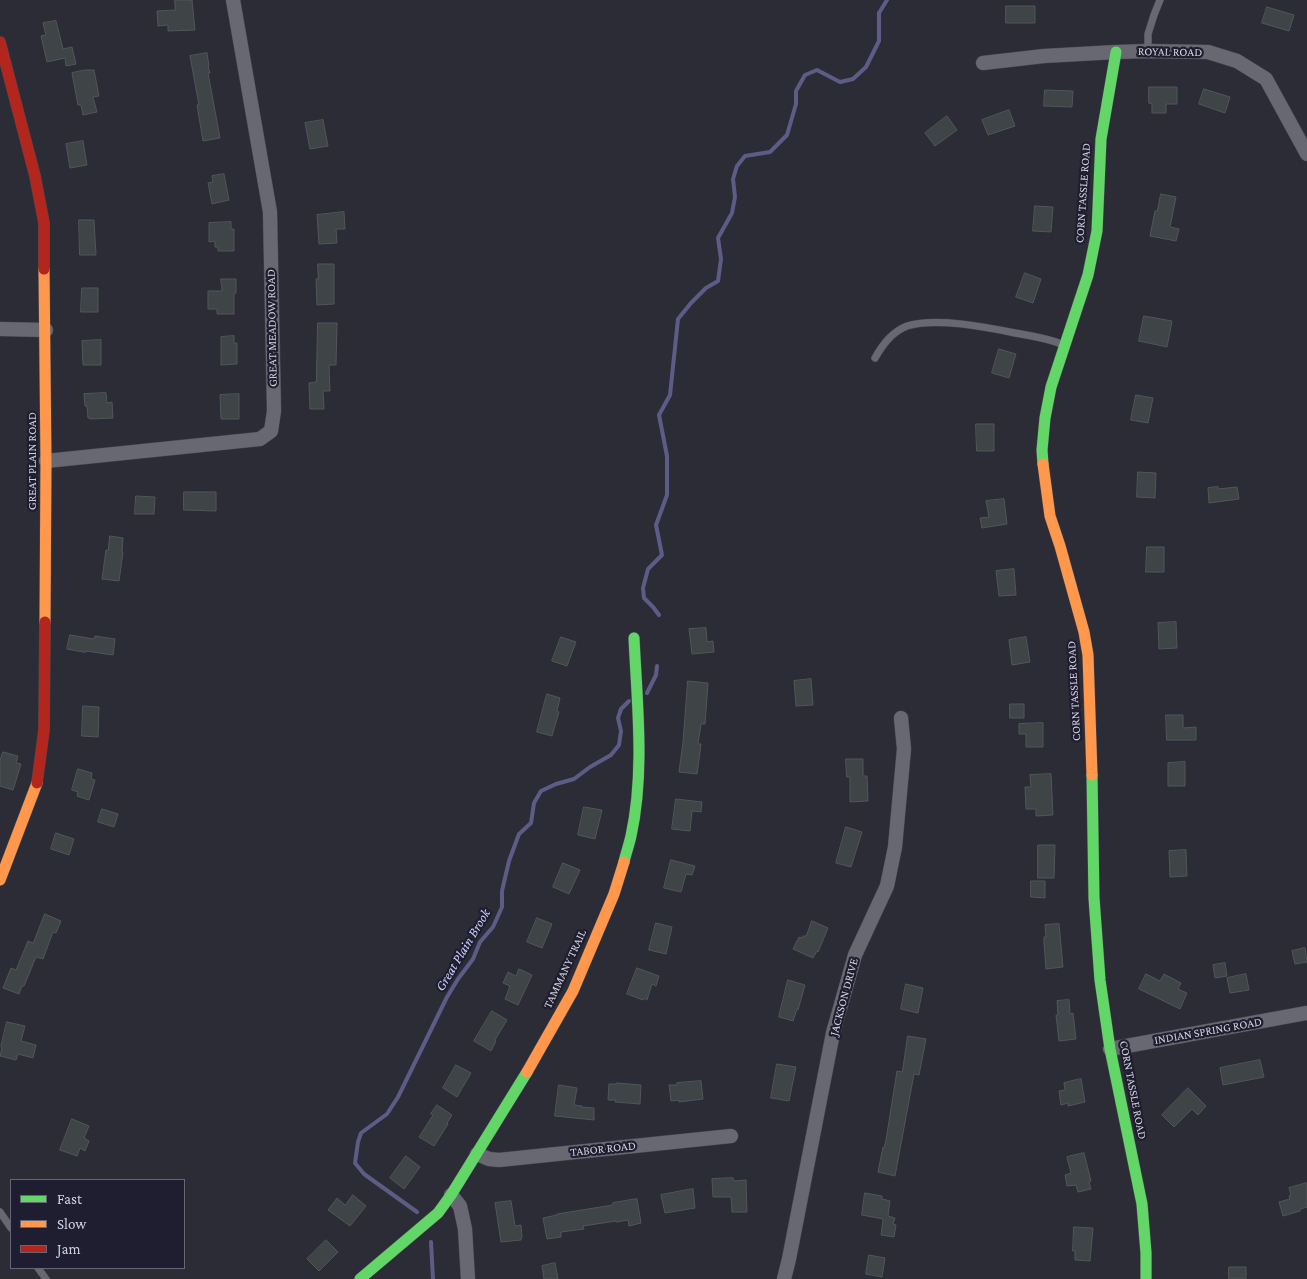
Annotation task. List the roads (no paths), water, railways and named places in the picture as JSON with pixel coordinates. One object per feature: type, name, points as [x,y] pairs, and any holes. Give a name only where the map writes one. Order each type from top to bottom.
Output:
[{"type":"street","name":"GREAT MEADOW ROAD","points":[[46,461],[260,439],[271,431],[274,411],[270,212],[233,0]]},
{"type":"street","name":"GREAT PLAIN ROAD","points":[[0,42],[44,223],[46,461],[44,730],[36,787],[0,880]]},
{"type":"street","name":"ROYAL ROAD","points":[[983,63],[1044,56],[1148,51],[1208,52],[1237,60],[1266,79],[1307,154]]},
{"type":"street","name":"CORN TASSLE ROAD","points":[[1116,52],[1100,139],[1097,231],[1088,275],[1051,387],[1045,418],[1042,465],[1050,516],[1084,632],[1088,655],[1094,898],[1100,980],[1110,1049],[1142,1204],[1146,1279]]},
{"type":"street","points":[[0,329],[46,330]]},
{"type":"street","name":"TAMMANY TRAIL","points":[[360,1279],[438,1213],[517,1089],[573,991],[614,894],[631,837],[638,783],[639,748],[634,638]]},
{"type":"street","name":"JACKSON DRIVE","points":[[784,1279],[833,1032],[855,955],[887,886],[895,847],[904,749],[901,718]]},
{"type":"street","name":"INDIAN SPRING ROAD","points":[[1110,1049],[1307,1013]]},
{"type":"street","name":"TABOR ROAD","points":[[477,1154],[488,1159],[499,1160],[731,1136]]},
{"type":"street","points":[[451,1195],[460,1206],[464,1228],[468,1279]]},
{"type":"lane","points":[[1148,51],[1148,34],[1160,0]]},
{"type":"lane","points":[[875,358],[893,333],[908,326],[928,323],[956,323],[997,329],[1051,340],[1064,346]]},
{"type":"lane","points":[[0,1212],[10,1227]]},
{"type":"waterway","name":"Great Plain Brook","points":[[659,615],[644,598],[643,588],[648,569],[662,555],[656,525],[667,495],[667,456],[659,415],[670,395],[678,319],[706,288],[718,281],[721,259],[718,238],[732,213],[735,197],[733,179],[737,166],[745,156],[770,152],[787,135],[796,104],[796,91],[805,75],[817,70],[840,82],[853,79],[866,67],[879,41],[879,13],[887,0]]},
{"type":"waterway","name":"Great Plain Brook","points":[[647,693],[656,675],[657,666]]},
{"type":"waterway","name":"Great Plain Brook","points":[[417,1212],[364,1174],[355,1163],[361,1133],[387,1114],[398,1097],[447,997],[473,959],[480,942],[493,927],[502,907],[502,891],[509,861],[519,834],[531,823],[534,803],[541,791],[574,779],[611,755],[619,745],[621,731],[618,718],[621,709],[629,701]]},
{"type":"waterway","name":"Great Plain Brook","points":[[431,1242],[433,1279]]}]
